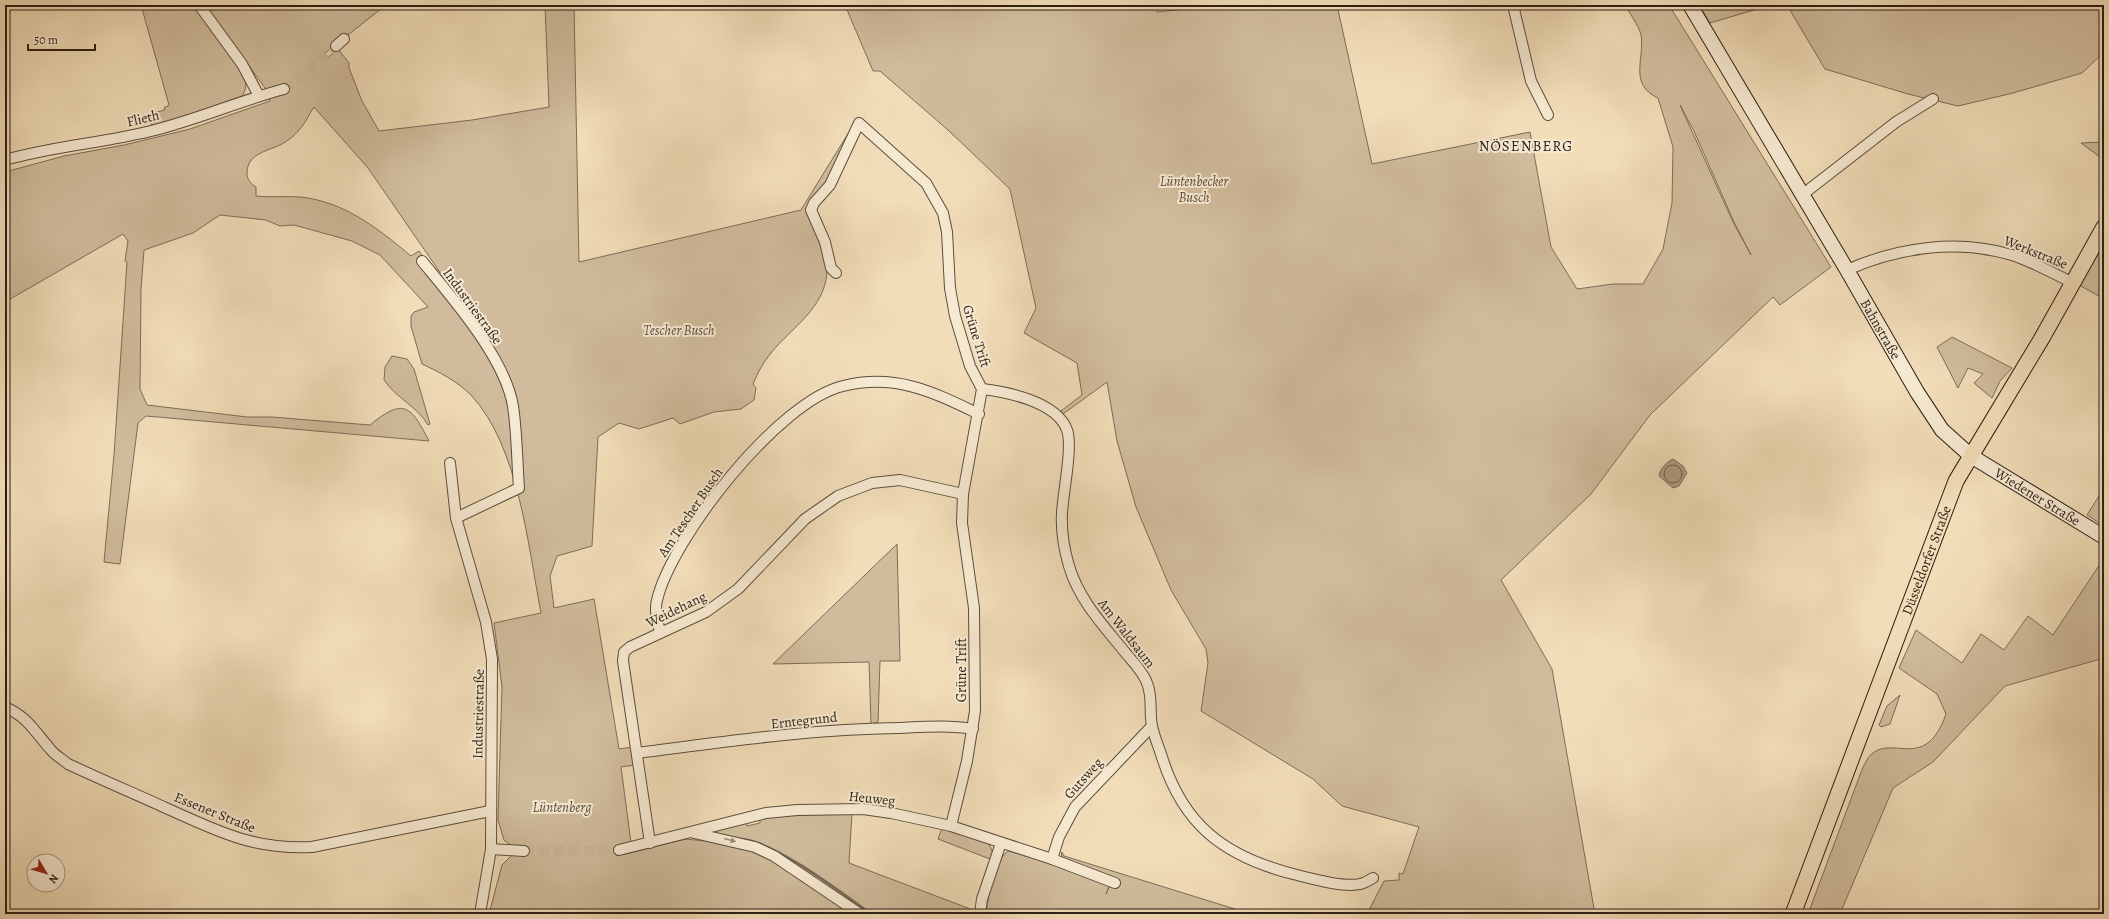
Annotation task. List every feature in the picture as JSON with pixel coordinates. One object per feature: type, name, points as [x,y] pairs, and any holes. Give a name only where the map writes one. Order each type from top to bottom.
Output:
[{"type":"main road","name":"Bahnstraße","points":[[1690,5],[1925,405],[1942,430],[1970,456]]},
{"type":"main road","name":"Düsseldorfer Straße","points":[[1794,914],[1956,481],[2073,283],[2104,227]]},
{"type":"main road","name":"Wiedener Straße","points":[[1970,456],[2104,537]]},
{"type":"street","points":[[199,5],[242,64],[259,96]]},
{"type":"street","points":[[1513,5],[1531,81],[1548,115]]},
{"type":"street","points":[[336,46],[344,39]]},
{"type":"street","name":"Flieth","points":[[5,160],[25,154],[103,142],[149,132],[200,118],[259,96],[284,89]]},
{"type":"street","points":[[1802,195],[1896,122],[1933,99]]},
{"type":"street","name":"Grüne Trift","points":[[836,273],[831,268],[825,242],[811,210],[814,203],[830,185],[859,122],[926,183],[943,213],[947,232],[950,288],[955,316],[970,366],[982,389],[979,414],[963,494],[962,523],[974,608],[976,647],[974,729],[951,826]]},
{"type":"street","name":"Werkstraße","points":[[1847,270],[1866,261],[1900,251],[1931,247],[1960,246],[1991,250],[2012,255],[2073,283]]},
{"type":"street","name":"Industriestraße","points":[[422,262],[483,339],[501,371],[513,405],[519,488],[456,518]]},
{"type":"street","name":"Am Tescher Busch","points":[[660,633],[655,611],[657,600],[668,570],[700,517],[739,466],[774,430],[815,398],[842,386],[872,381],[895,382],[930,390],[979,414]]},
{"type":"street","name":"Am Waldsaum","points":[[982,389],[1003,391],[1040,404],[1052,410],[1060,418],[1067,430],[1068,443],[1062,513],[1062,531],[1070,567],[1079,590],[1091,610],[1148,683],[1152,726],[1168,776],[1179,798],[1202,828],[1223,845],[1260,865],[1326,882],[1359,885],[1373,878]]},
{"type":"street","name":"Industriestraße","points":[[450,463],[456,518],[486,622],[492,659],[491,849],[480,914]]},
{"type":"street","name":"Weidehang","points":[[650,843],[623,661],[624,652],[630,646],[706,612],[738,589],[805,519],[838,496],[872,483],[900,480],[963,494]]},
{"type":"street","name":"Essener Straße","points":[[5,707],[18,713],[32,724],[51,750],[68,764],[226,835],[257,844],[289,848],[312,847],[490,811]]},
{"type":"street","name":"Gutsweg","points":[[1052,859],[1059,836],[1075,808],[1152,726]]},
{"type":"street","name":"Erntegrund","points":[[637,752],[833,730],[958,727],[974,729]]},
{"type":"street","name":"Heuweg","points":[[619,850],[766,813],[836,808],[863,809],[891,813],[951,826],[1052,859],[1115,883]]},
{"type":"street","points":[[692,832],[755,847],[774,856],[860,914]]},
{"type":"street","points":[[980,914],[982,899],[1001,843]]},
{"type":"street","points":[[491,849],[524,851]]},
{"type":"green space","points":[[141,5],[196,5],[244,75],[246,89],[241,97],[238,100],[152,127],[148,114],[165,110],[164,108],[169,105]]},
{"type":"green space","points":[[205,5],[386,5],[320,57],[322,62],[338,49],[349,63],[349,68],[362,101],[379,131],[472,120],[549,107],[545,5],[574,5],[579,262],[801,210],[849,132],[828,184],[812,200],[826,254],[827,272],[825,285],[814,307],[779,344],[763,364],[753,384],[756,388],[754,400],[741,409],[714,412],[680,424],[673,418],[639,429],[619,423],[598,437],[592,546],[557,556],[550,576],[554,608],[594,599],[619,749],[633,747],[635,765],[621,767],[631,843],[618,854],[626,854],[686,839],[733,844],[768,856],[854,914],[489,914],[502,865],[513,854],[513,847],[504,840],[498,820],[502,687],[494,623],[541,613],[526,528],[511,469],[500,442],[487,417],[471,395],[460,385],[422,364],[411,326],[411,316],[414,312],[428,307],[380,255],[352,241],[294,225],[280,226],[266,220],[220,215],[193,233],[144,250],[141,289],[140,389],[147,405],[247,417],[272,417],[370,425],[391,411],[406,409],[417,420],[429,441],[146,416],[138,423],[120,564],[104,562],[114,455],[127,262],[125,261],[128,241],[123,234],[5,302],[5,172],[64,156],[124,145],[190,129],[270,101],[265,88]],"holes":[[[314,107],[368,168],[477,326],[443,285],[419,251],[411,256],[364,220],[337,206],[323,201],[302,197],[256,196],[256,187],[250,182],[247,173],[248,166],[255,157],[284,143],[296,134]]]},
{"type":"green space","name":"Lüntenbecker Busch","points":[[845,5],[1156,5],[1157,12],[1224,5],[1337,5],[1372,164],[1530,132],[1551,247],[1577,289],[1613,284],[1643,284],[1663,249],[1672,203],[1673,147],[1658,98],[1643,86],[1640,78],[1642,44],[1641,35],[1625,5],[1669,5],[1831,267],[1780,305],[1773,297],[1650,415],[1591,494],[1501,580],[1552,669],[1595,914],[1367,914],[1384,881],[1399,880],[1399,873],[1403,874],[1419,827],[1342,806],[1313,779],[1201,711],[1208,663],[1206,649],[1171,590],[1136,507],[1117,441],[1107,382],[1063,414],[1061,411],[1082,395],[1077,363],[1024,333],[1036,308],[1010,189],[948,130],[880,71],[873,71]],"holes":[[[1680,105],[1694,131],[1734,222],[1751,255],[1733,222]]]},
{"type":"green space","points":[[1699,5],[1771,5],[1710,23]]},
{"type":"green space","points":[[1781,5],[2104,5],[2104,52],[2082,73],[2013,93],[1958,106],[1908,94],[1825,69],[1788,7]]},
{"type":"green space","points":[[2104,142],[2104,160],[2081,143]]},
{"type":"green space","points":[[2104,239],[2104,299],[2079,285]]},
{"type":"green space","points":[[1952,337],[2012,368],[2000,381],[1992,398],[1974,383],[1983,374],[1968,368],[1958,388],[1937,347]]},
{"type":"green space","points":[[392,356],[407,359],[414,369],[430,424],[428,425],[418,412],[394,392],[384,380],[385,367]]},
{"type":"green space","points":[[2104,488],[2104,526],[2087,515]]},
{"type":"green space","points":[[897,544],[900,661],[880,661],[878,722],[871,724],[869,662],[773,664]]},
{"type":"green space","points":[[2104,558],[2104,658],[2005,686],[1933,762],[1893,788],[1840,914],[1808,914],[1868,758],[1877,751],[1886,748],[1917,748],[1928,743],[1937,733],[1946,714],[1937,694],[1899,668],[1916,630],[1962,663],[1981,634],[2004,650],[2028,616],[2053,635]]},
{"type":"green space","points":[[1900,695],[1890,724],[1881,727],[1879,725],[1887,706]]},
{"type":"green space","points":[[852,813],[849,863],[973,910],[974,914],[868,914],[787,860],[714,834],[713,831],[746,821],[747,826],[760,823],[760,819],[781,816]]},
{"type":"green space","points":[[942,828],[989,844],[993,853],[990,859],[938,839]]},
{"type":"green space","points":[[1009,851],[1111,882],[1106,894],[1113,878],[1067,861],[1061,855],[1062,852],[1064,856],[1251,914],[986,914],[990,889],[996,869],[1004,854]]},
{"type":"water","points":[[1673,459],[1683,466],[1687,473],[1679,486],[1673,488],[1659,476],[1664,466]]},
{"type":"waterway","points":[[742,839],[756,842],[790,859],[871,914]]},
{"type":"tunnel","points":[[284,89],[336,46]]},
{"type":"tunnel","points":[[524,851],[619,850]]},
{"type":"district","name":"NÖSENBERG","points":[[1526,146]]},
{"type":"park label","name":"Tescher Busch","points":[[679,330]]},
{"type":"park label","name":"Lüntenberg","points":[[562,807]]}]
